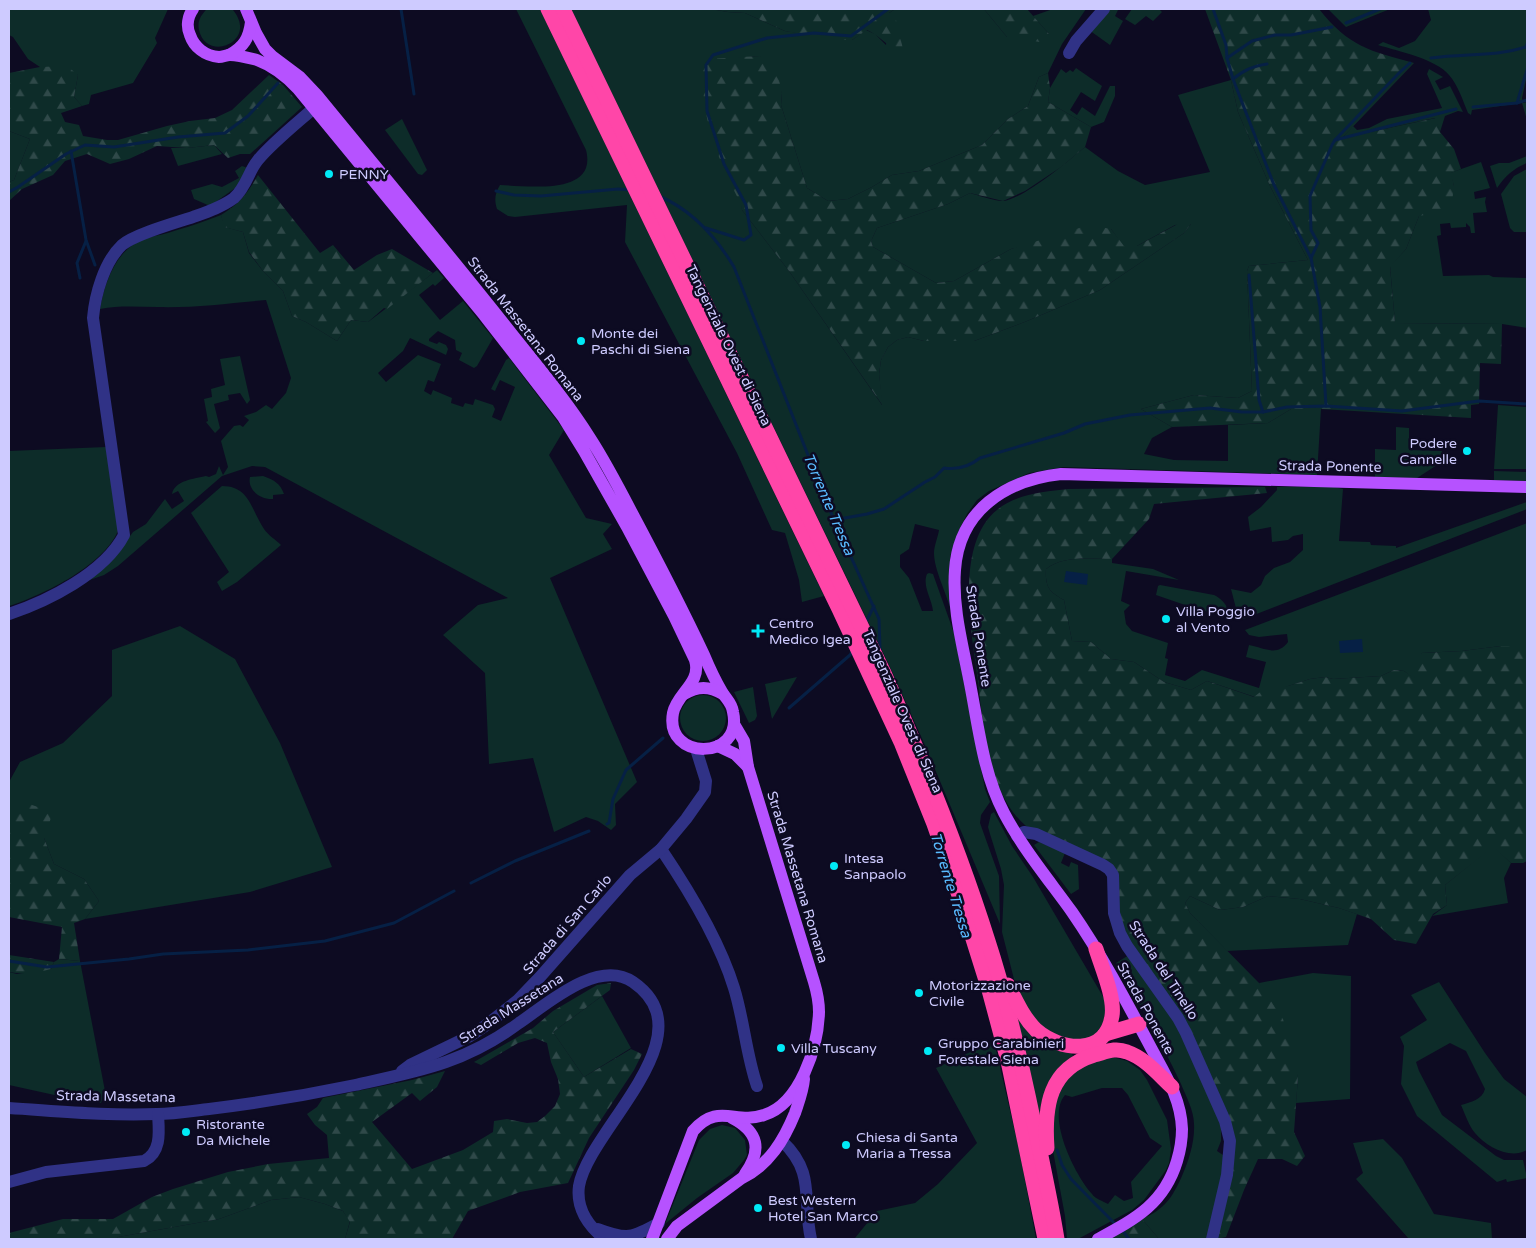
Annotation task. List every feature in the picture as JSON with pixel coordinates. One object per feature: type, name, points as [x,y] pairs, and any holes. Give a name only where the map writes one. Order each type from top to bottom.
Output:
[{"type":"highway","name":"Tangenziale Ovest di Siena","points":[[548,9],[902,742],[944,851],[989,990],[1008,1061],[1049,1239]]},
{"type":"highway","name":"Tangenziale Ovest di Siena","points":[[563,9],[884,673],[943,812],[989,942],[1020,1057],[1053,1216],[1049,1239]]},
{"type":"highway","points":[[989,942],[1017,1003],[1028,1021],[1036,1030],[1053,1040],[1074,1047],[1094,1043],[1105,1034],[1139,1024]]},
{"type":"highway","points":[[1096,949],[1111,1003],[1112,1016],[1105,1034]]},
{"type":"highway","points":[[1053,1216],[1046,1133],[1047,1110],[1058,1080],[1064,1072],[1078,1062],[1114,1049],[1139,1024]]},
{"type":"highway","points":[[1114,1049],[1126,1051],[1137,1056],[1172,1087]]},
{"type":"main road","name":"Strada Massetana Romana","points":[[193,9],[188,23],[189,33],[193,42],[200,50],[209,55],[219,57],[229,55],[256,60],[276,69],[290,81],[500,334],[548,396],[572,431],[631,535],[695,660],[696,668],[693,681],[677,701],[673,710],[672,720],[674,730],[679,738],[687,745],[696,749]]},
{"type":"main road","name":"Strada Massetana Romana","points":[[246,9],[265,49],[300,76],[317,95],[492,309],[574,414],[598,450],[648,542],[723,694],[732,707],[734,724],[744,741],[748,767],[818,997],[819,1014],[816,1031],[804,1074]]},
{"type":"main road","points":[[229,55],[246,42],[250,33],[251,22]]},
{"type":"main road","name":"Strada Ponente","points":[[1098,1239],[1138,1216],[1162,1193],[1171,1177],[1178,1158],[1182,1129],[1178,1105],[1172,1087],[1139,1024],[1096,949],[1017,836],[997,799],[987,770],[955,594],[955,565],[964,535],[971,520],[979,510],[996,496],[1020,482],[1061,474],[1527,486]]},
{"type":"main road","points":[[684,694],[693,689],[704,687],[714,689],[723,694]]},
{"type":"main road","points":[[696,749],[711,749],[718,746],[729,736],[734,724]]},
{"type":"main road","points":[[718,746],[735,754],[748,767]]},
{"type":"main road","points":[[652,1239],[693,1131],[708,1118],[726,1115],[755,1117],[771,1113],[786,1101],[804,1074]]},
{"type":"main road","points":[[667,1239],[677,1226],[742,1178],[762,1166],[785,1136],[802,1093],[804,1074]]},
{"type":"main road","points":[[771,1113],[782,1121],[785,1136]]},
{"type":"main road","points":[[726,1115],[746,1127],[755,1141],[756,1153],[754,1160],[742,1178]]},
{"type":"street","points":[[1069,54],[1076,41],[1104,9]]},
{"type":"street","points":[[9,614],[72,586],[103,561],[116,548],[124,535],[94,318],[94,308],[99,291],[112,258],[123,245],[146,233],[228,202],[243,188],[259,159],[314,108]]},
{"type":"street","name":"Strada di San Carlo","points":[[394,1076],[410,1065],[453,1045],[485,1026],[518,1000],[639,866],[660,849],[686,819],[705,792],[706,781],[696,749]]},
{"type":"street","name":"Strada del Tinello","points":[[1017,836],[1028,832],[1041,836],[1103,865],[1109,869],[1112,875],[1114,913],[1120,933],[1182,1026],[1229,1131],[1230,1151],[1227,1175],[1212,1239]]},
{"type":"street","points":[[660,849],[709,930],[730,974],[757,1086]]},
{"type":"street","name":"Strada Massetana","points":[[9,1108],[105,1114],[158,1114],[276,1100],[394,1076],[440,1065],[478,1049],[589,978],[612,975],[624,977],[643,990],[653,1004],[658,1015],[659,1030],[650,1058],[636,1088],[582,1173],[579,1203],[584,1216],[605,1239]]},
{"type":"street","points":[[9,1182],[46,1172],[144,1161],[153,1155],[158,1144],[158,1114]]},
{"type":"street","points":[[785,1136],[804,1172],[811,1239]]},
{"type":"street","points":[[593,1227],[614,1235],[626,1237],[637,1234],[658,1223]]},
{"type":"green space","points":[[9,9],[168,9],[155,38],[157,43],[133,83],[91,95],[89,104],[82,106],[74,97],[78,75],[53,67],[40,67],[28,59],[13,37],[9,35]]},
{"type":"green space","points":[[207,9],[233,10],[239,21],[240,31],[236,39],[220,47],[211,45],[204,40],[199,30],[199,21]]},
{"type":"green space","points":[[516,9],[540,9],[824,596],[802,602],[799,580],[785,533],[772,530],[737,453],[625,242],[627,205],[515,217],[508,216],[497,209],[496,197],[500,185],[558,185],[571,182],[581,175],[587,165],[586,150]]},
{"type":"green space","points":[[571,9],[711,9],[745,13],[785,31],[852,40],[866,30],[875,34],[886,45],[889,13],[895,9],[984,9],[1007,37],[1049,34],[1033,16],[1053,9],[1086,9],[1062,44],[1048,73],[1039,77],[1028,106],[1008,119],[982,145],[919,171],[892,175],[848,199],[828,201],[807,188],[781,105],[782,93],[760,56],[737,58],[742,210],[789,271],[882,405],[879,374],[881,360],[888,347],[897,340],[908,337],[924,341],[974,341],[1027,321],[1100,290],[1184,233],[1191,224],[1175,225],[1137,246],[1123,246],[1111,229],[1011,249],[954,281],[936,283],[873,247],[871,241],[877,228],[948,204],[970,193],[1001,201],[1013,198],[1035,186],[1085,147],[1118,171],[1145,185],[1210,172],[1178,95],[1231,80],[1238,112],[1270,186],[1308,260],[1249,266],[1247,271],[1252,391],[1238,398],[1194,395],[1141,409],[1172,427],[1152,438],[1144,454],[1174,460],[1228,461],[1228,425],[1268,423],[1291,409],[1321,409],[1317,475],[1063,467],[1029,473],[989,491],[977,500],[967,514],[959,530],[950,557],[951,611],[935,560],[934,550],[939,530],[915,524],[909,549],[900,555],[900,567],[909,578],[922,611],[933,611],[926,588],[926,579],[927,574],[933,574],[954,633],[985,789],[990,802],[981,815],[980,823],[999,876],[1000,924],[890,667]]},
{"type":"green space","points":[[711,9],[895,9],[889,13],[896,20],[903,49],[898,52],[867,30],[852,40],[835,40],[785,31],[745,13]]},
{"type":"green space","points":[[984,9],[1027,9],[1049,34],[1040,42],[1007,37]]},
{"type":"green space","points":[[1109,9],[1118,10],[1115,16],[1123,21],[1110,45],[1089,30]]},
{"type":"green space","points":[[1132,9],[1159,9],[1162,12],[1153,21],[1146,16],[1135,25],[1125,19]]},
{"type":"green space","points":[[1205,9],[1319,9],[1340,32],[1361,46],[1414,63],[1342,138],[1436,118],[1440,132],[1454,149],[1461,169],[1451,173],[1454,186],[1451,210],[1419,216],[1406,249],[1390,267],[1395,323],[1502,324],[1501,364],[1480,363],[1479,404],[1471,405],[1471,418],[1291,409],[1268,423],[1172,427],[1141,409],[1194,395],[1238,398],[1252,391],[1247,271],[1249,266],[1308,260],[1270,186],[1238,112],[1231,80]]},
{"type":"green space","points":[[1328,9],[1390,9],[1346,27]]},
{"type":"green space","points":[[1428,9],[1527,9],[1527,75],[1522,98],[1523,103],[1527,102],[1527,120],[1522,103],[1472,110],[1471,115],[1468,113],[1455,83],[1443,69],[1416,56],[1378,45],[1383,42],[1399,48],[1415,41],[1431,20]]},
{"type":"green space","points":[[760,56],[775,62],[782,93],[781,105],[807,188],[828,201],[848,199],[892,175],[919,171],[982,145],[1008,119],[1028,106],[1039,77],[1048,73],[1050,88],[1048,102],[1091,127],[1085,147],[1061,167],[1025,191],[1003,201],[970,193],[948,204],[877,228],[871,241],[873,247],[936,283],[954,281],[1011,249],[1089,225],[1111,229],[1124,246],[1137,246],[1187,219],[1191,224],[1184,233],[1100,290],[1027,321],[974,341],[924,341],[908,337],[897,340],[888,347],[881,360],[879,374],[883,406],[789,271],[742,210],[711,135],[703,90],[703,67],[706,59]]},
{"type":"green space","points":[[67,66],[78,75],[74,97],[82,106],[61,113],[65,122],[79,125],[83,136],[118,140],[167,126],[215,118],[232,110],[269,75],[283,85],[302,107],[250,154],[240,154],[228,158],[214,145],[187,148],[157,146],[129,159],[110,164],[87,154],[65,161],[53,175],[22,189],[9,201],[9,182],[14,180],[30,139],[9,131],[9,73],[40,67]]},
{"type":"green space","points":[[1076,68],[1102,86],[1095,101],[1081,92],[1070,110],[1077,115],[1082,107],[1095,116],[1110,86],[1115,86],[1115,96],[1104,122],[1091,127],[1048,102],[1050,88],[1061,69],[1066,73],[1070,70],[1073,72]]},
{"type":"green space","points":[[1429,69],[1443,77],[1435,81],[1440,90],[1450,86],[1463,112],[1458,111],[1445,116],[1440,132],[1435,118],[1342,138],[1353,126],[1357,130],[1369,128],[1387,119],[1442,108],[1427,74]]},
{"type":"green space","points":[[402,119],[427,170],[422,175],[418,174],[385,130]]},
{"type":"green space","points":[[9,131],[30,139],[14,180],[9,182]]},
{"type":"green space","points":[[214,145],[222,154],[178,166],[171,148],[187,148]]},
{"type":"green space","points":[[1527,156],[1527,163],[1510,173],[1497,188],[1490,166],[1499,163],[1509,163]]},
{"type":"green space","points":[[1481,162],[1490,188],[1474,192],[1475,199],[1486,197],[1487,212],[1473,213],[1475,233],[1471,233],[1470,227],[1466,223],[1466,227],[1451,228],[1450,223],[1440,224],[1441,235],[1437,236],[1443,276],[1489,275],[1493,277],[1527,278],[1527,328],[1502,324],[1395,323],[1390,266],[1406,249],[1419,216],[1454,186],[1450,173]]},
{"type":"green space","points":[[242,166],[248,168],[238,186],[210,206],[194,199],[191,190],[212,184],[222,187],[239,178],[235,171]]},
{"type":"green space","points":[[1527,169],[1527,232],[1514,232],[1510,228],[1501,194],[1514,176]]},
{"type":"green space","points":[[258,175],[320,253],[333,245],[354,270],[377,255],[392,249],[433,273],[387,309],[384,308],[368,322],[351,320],[337,341],[306,322],[292,316],[283,291],[263,271],[249,252],[243,232],[224,227],[221,215],[242,198]]},
{"type":"green space","points":[[221,215],[225,227],[243,232],[249,253],[263,271],[283,291],[292,316],[306,322],[337,341],[351,320],[368,322],[437,270],[444,278],[435,286],[433,284],[419,295],[440,320],[463,301],[493,338],[477,366],[474,368],[459,360],[462,353],[456,350],[455,340],[438,331],[429,341],[446,345],[448,349],[446,355],[410,338],[403,351],[378,373],[386,382],[418,355],[441,364],[434,382],[428,380],[424,391],[431,395],[433,390],[452,398],[451,403],[463,407],[465,403],[473,405],[475,399],[493,405],[495,409],[492,417],[501,421],[515,387],[500,380],[495,391],[491,389],[506,360],[509,358],[564,430],[549,455],[586,518],[612,524],[603,534],[612,549],[550,578],[637,782],[615,804],[616,825],[611,830],[598,821],[586,817],[554,832],[533,758],[489,764],[485,673],[443,635],[478,605],[508,598],[265,467],[252,466],[222,476],[118,566],[104,575],[84,582],[118,552],[133,532],[146,524],[165,499],[172,509],[184,501],[178,491],[172,494],[177,486],[191,479],[209,477],[216,474],[219,466],[223,475],[228,467],[221,441],[234,426],[240,425],[243,427],[249,420],[244,416],[256,412],[266,405],[272,409],[286,393],[291,378],[266,300],[199,306],[100,309],[105,287],[114,266],[120,257],[137,242]]},
{"type":"green space","points":[[240,356],[250,400],[247,404],[240,393],[228,395],[229,400],[214,404],[220,428],[215,433],[206,422],[208,421],[204,399],[212,397],[211,389],[225,385],[220,359]]},
{"type":"green space","points":[[1498,405],[1527,407],[1527,469],[1494,469]]},
{"type":"green space","points":[[1396,427],[1409,428],[1409,450],[1442,451],[1440,463],[1417,478],[1375,477],[1375,449],[1396,450]]},
{"type":"green space","points":[[106,447],[119,528],[112,541],[102,554],[88,566],[56,586],[9,606],[9,451]]},
{"type":"green space","points":[[1494,471],[1527,472],[1527,481],[1494,480]]},
{"type":"green space","points":[[263,476],[276,482],[284,494],[273,495],[273,499],[268,499],[256,493],[251,486],[250,477]]},
{"type":"green space","points":[[222,486],[239,490],[249,500],[264,529],[281,545],[237,582],[222,591],[217,582],[229,572],[191,513]]},
{"type":"green space","points":[[1265,487],[1267,493],[1154,504],[1149,519],[1112,559],[1086,558],[1069,560],[1046,569],[1047,585],[1051,591],[1064,600],[1072,641],[1091,642],[1111,659],[1134,662],[1164,682],[1191,690],[1207,681],[1254,697],[1264,689],[1288,686],[1310,679],[1325,677],[1333,679],[1381,676],[1394,670],[1404,671],[1414,678],[1415,664],[1422,653],[1462,651],[1501,646],[1527,646],[1527,861],[1511,863],[1493,847],[1445,885],[1447,905],[1433,914],[1416,944],[1394,940],[1371,919],[1339,908],[1300,899],[1268,896],[1243,907],[1220,910],[1190,896],[1185,903],[1190,913],[1259,983],[1283,1019],[1298,1077],[1294,1132],[1305,1156],[1297,1166],[1282,1159],[1258,1159],[1226,1237],[1216,1239],[1231,1178],[1224,1108],[1130,943],[1117,913],[1113,869],[1026,826],[1013,812],[1003,795],[989,756],[985,734],[970,616],[970,573],[973,553],[979,535],[988,519],[996,511],[1014,500],[1035,493],[1068,489]]},
{"type":"green space","points":[[1277,487],[1334,487],[1343,489],[1339,541],[1370,542],[1371,545],[1396,546],[1396,548],[1527,502],[1527,509],[1241,620],[1238,616],[1231,589],[1251,593],[1261,585],[1265,576],[1274,568],[1290,562],[1303,550],[1303,534],[1293,536],[1288,540],[1272,542],[1271,527],[1250,531],[1248,517],[1261,507],[1277,490]]},
{"type":"green space","points":[[1527,523],[1527,646],[1501,646],[1462,651],[1422,653],[1414,679],[1404,671],[1394,670],[1381,676],[1333,679],[1325,677],[1310,679],[1255,697],[1207,681],[1191,690],[1164,682],[1134,662],[1111,659],[1091,642],[1072,641],[1064,600],[1051,591],[1046,580],[1046,569],[1053,565],[1069,560],[1086,558],[1112,559],[1112,563],[1153,569],[1179,580],[1126,571],[1121,601],[1130,605],[1124,611],[1126,624],[1132,631],[1168,643],[1165,658],[1168,659],[1165,675],[1185,681],[1202,670],[1259,688],[1266,662],[1246,657],[1249,645],[1270,650],[1280,649],[1288,642],[1287,634],[1259,637],[1249,635],[1245,630]]},
{"type":"green space","points":[[1160,585],[1214,595],[1224,603],[1228,614],[1224,616],[1201,610],[1194,611],[1188,606],[1156,595]]},
{"type":"green space","points":[[180,626],[235,659],[280,743],[332,867],[250,892],[85,919],[99,901],[84,879],[54,864],[44,838],[9,815],[9,782],[20,762],[63,743],[112,696],[112,650]]},
{"type":"green space","points":[[797,677],[772,719],[765,684]]},
{"type":"green space","points":[[753,687],[757,716],[755,720],[749,723],[734,692]]},
{"type":"green space","points":[[703,695],[716,699],[722,705],[726,718],[722,731],[716,737],[703,741],[690,737],[684,731],[680,718],[684,705],[690,699]]},
{"type":"green space","points":[[26,803],[53,812],[44,838],[54,864],[84,879],[99,901],[85,919],[74,923],[80,961],[59,959],[62,927],[9,917],[9,815]]},
{"type":"green space","points":[[994,812],[1012,846],[1033,877],[1105,1000],[1107,1006],[1100,1034],[1072,1043],[1039,1027],[1017,991],[1002,932],[1004,885],[988,827],[991,814]]},
{"type":"green space","points":[[1039,842],[1065,853],[1061,863],[1069,867],[1071,862],[1078,865],[1079,889],[1071,894],[1034,845]]},
{"type":"green space","points":[[1493,846],[1511,863],[1504,878],[1508,903],[1432,916],[1447,905],[1445,885]]},
{"type":"green space","points":[[1190,896],[1220,910],[1243,907],[1268,896],[1300,899],[1357,914],[1348,945],[1227,951],[1190,913],[1185,903]]},
{"type":"green space","points":[[9,955],[54,962],[51,969],[40,972],[14,973],[9,972]]},
{"type":"green space","points":[[1129,955],[1180,1029],[1221,1124],[1221,1141],[1217,1151],[1226,1157],[1208,1239],[1159,1239],[1142,1219],[1162,1207],[1175,1191],[1189,1157],[1194,1137],[1194,1124],[1193,1114],[1174,1069],[1116,963]]},
{"type":"green space","points":[[59,959],[80,961],[105,1091],[101,1103],[68,1101],[59,1096],[9,1085],[9,972],[17,974],[51,969],[54,962]]},
{"type":"green space","points":[[1313,973],[1351,976],[1350,1099],[1296,1103],[1298,1077],[1259,983]]},
{"type":"green space","points":[[1439,982],[1504,1079],[1527,1097],[1527,1150],[1513,1154],[1506,1153],[1486,1143],[1471,1127],[1461,1105],[1479,1098],[1485,1089],[1466,1051],[1450,1043],[1416,1062],[1419,1071],[1442,1115],[1496,1156],[1504,1160],[1523,1160],[1527,1178],[1507,1182],[1506,1179],[1497,1182],[1417,1116],[1401,1084],[1404,1046],[1400,1037],[1427,1020],[1411,995]]},
{"type":"green space","points":[[611,983],[610,990],[553,1032],[584,1077],[631,1049],[642,1054],[634,1070],[589,1138],[568,1183],[520,1192],[468,1211],[452,1239],[345,1239],[350,1222],[343,1211],[299,1197],[271,1200],[219,1219],[118,1237],[117,1239],[9,1239],[9,1233],[63,1219],[113,1219],[152,1197],[228,1172],[268,1164],[329,1158],[327,1135],[315,1125],[307,1114],[317,1107],[323,1098],[412,1080],[445,1071],[437,1087],[420,1101],[412,1093],[372,1122],[412,1169],[463,1150],[493,1132],[494,1121],[507,1119],[527,1123],[537,1122],[555,1106],[560,1094],[558,1079],[551,1062],[547,1043],[535,1038],[518,1043],[481,1065],[474,1062],[533,1028],[553,1011],[597,985]]},
{"type":"green space","points":[[602,996],[631,1048],[584,1077],[553,1032]]},
{"type":"green space","points":[[1017,1017],[1071,1052],[1073,1056],[1040,1118]]},
{"type":"green space","points":[[994,1041],[1020,1154],[1036,1239],[856,1239],[877,1211],[915,1203],[938,1184],[977,1143],[936,1068]]},
{"type":"green space","points":[[1105,1058],[1127,1061],[1140,1070],[1167,1120],[1171,1149],[1166,1170],[1144,1200],[1132,1210],[1078,1239],[1067,1239],[1065,1216],[1051,1140],[1053,1101],[1071,1072]],"holes":[[[1102,1088],[1122,1088],[1128,1095],[1150,1138],[1162,1146],[1131,1182],[1133,1198],[1124,1201],[1115,1195],[1108,1204],[1093,1196],[1071,1160],[1061,1131],[1060,1105],[1065,1095],[1072,1097]]]},
{"type":"green space","points":[[722,1125],[735,1128],[745,1140],[747,1155],[733,1173],[697,1198],[665,1224],[699,1140],[710,1129]]},
{"type":"green space","points":[[1383,1139],[1402,1158],[1434,1214],[1491,1223],[1492,1239],[1409,1239],[1356,1179],[1363,1173],[1353,1143]]},
{"type":"green space","points":[[299,1197],[343,1211],[350,1221],[345,1239],[117,1239],[118,1237],[219,1219],[271,1200]]},
{"type":"green space","points":[[1142,1219],[1159,1239],[1109,1239]]},
{"type":"water","points":[[1066,571],[1088,574],[1087,585],[1064,582]]},
{"type":"water","points":[[1362,639],[1363,652],[1340,653],[1339,641]]},
{"type":"waterway","name":"Torrente Tressa","points":[[401,9],[414,94]]},
{"type":"waterway","points":[[706,228],[744,240],[751,235],[746,205],[724,164],[707,111],[706,65],[713,55],[767,38],[814,33],[851,36],[888,9]]},
{"type":"waterway","points":[[1213,9],[1226,45],[1227,58]]},
{"type":"waterway","points":[[1346,23],[1380,9]]},
{"type":"waterway","points":[[1326,406],[1320,307],[1311,258],[1274,185],[1233,79],[1227,58],[1252,41],[1275,35],[1291,35],[1332,27]]},
{"type":"waterway","points":[[1431,58],[1491,54],[1526,47],[1527,44]]},
{"type":"waterway","points":[[1311,258],[1318,243],[1311,230],[1310,196],[1332,145],[1410,63]]},
{"type":"waterway","points":[[1233,79],[1249,69],[1267,64]]},
{"type":"waterway","points":[[1517,103],[1527,70]]},
{"type":"waterway","points":[[9,192],[66,154],[85,145],[114,147],[178,137],[225,133],[248,116],[278,83]]},
{"type":"waterway","points":[[1473,107],[1517,103],[1527,100]]},
{"type":"waterway","points":[[1335,140],[1456,109]]},
{"type":"waterway","points":[[71,151],[86,240],[95,265]]},
{"type":"waterway","name":"Torrente Tressa","points":[[496,191],[514,195],[541,196],[618,189],[631,190]]},
{"type":"waterway","name":"Torrente Tressa","points":[[659,196],[682,209],[702,225],[734,267],[828,506],[879,619],[880,649]]},
{"type":"waterway","points":[[80,278],[77,263],[86,241]]},
{"type":"waterway","points":[[1249,275],[1259,400],[1263,412]]},
{"type":"waterway","points":[[834,520],[884,509],[935,477],[944,468],[963,467],[980,458],[1064,433],[1085,424],[1130,415],[1210,408],[1242,412],[1263,412],[1287,407],[1326,406],[1402,411],[1479,401],[1527,404]]},
{"type":"waterway","points":[[865,624],[874,606]]},
{"type":"waterway","points":[[789,708],[850,655],[853,650]]},
{"type":"waterway","points":[[607,824],[609,823],[613,799],[626,770],[663,738]]},
{"type":"waterway","points":[[471,883],[515,861],[589,831]]},
{"type":"waterway","points":[[9,961],[47,967],[163,954],[248,950],[325,941],[394,923],[454,891]]},
{"type":"waterway","name":"Torrente Tressa","points":[[1057,1150],[1062,1165],[1071,1179],[1117,1226]]},
{"type":"waterway","name":"Torrente Tressa","points":[[1122,1230],[1129,1239]]},
{"type":"place","name":"PENNY","points":[[329,174]]},
{"type":"place","name":"Monte dei Paschi di Siena","points":[[581,341]]},
{"type":"place","name":"Podere Cannelle","points":[[1467,451]]},
{"type":"place","name":"Villa Poggio al Vento","points":[[1166,619]]},
{"type":"place","name":"Centro Medico Igea","points":[[758,631]]},
{"type":"place","name":"Intesa Sanpaolo","points":[[834,866]]},
{"type":"place","name":"Motorizzazione Civile","points":[[919,993]]},
{"type":"place","name":"Villa Tuscany","points":[[781,1048]]},
{"type":"place","name":"Gruppo Carabinieri Forestale Siena","points":[[928,1051]]},
{"type":"place","name":"Ristorante Da Michele","points":[[186,1132]]},
{"type":"place","name":"Chiesa di Santa Maria a Tressa","points":[[846,1145]]},
{"type":"place","name":"Best Western Hotel San Marco","points":[[758,1208]]}]
